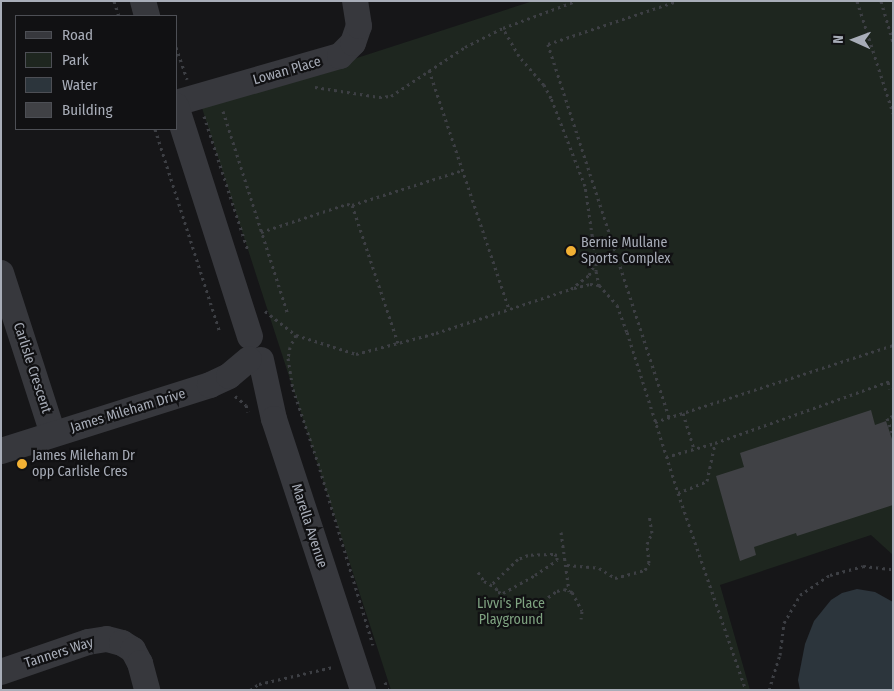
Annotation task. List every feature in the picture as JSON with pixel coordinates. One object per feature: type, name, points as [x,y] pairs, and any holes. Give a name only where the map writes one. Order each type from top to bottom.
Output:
[{"type":"street","points":[[143,1],[147,15]]},
{"type":"street","name":"Lowan Place","points":[[189,105],[340,56],[353,43],[358,26],[355,1]]},
{"type":"street","name":"Marella Avenue","points":[[189,105],[254,352],[274,419],[363,690]]},
{"type":"street","name":"Carlisle Crescent","points":[[1,273],[53,434]]},
{"type":"street","name":"James Mileham Drive","points":[[1,451],[210,385],[229,376],[254,352]]},
{"type":"street","name":"Tanners Way","points":[[1,672],[88,642],[107,639],[122,643],[133,650],[140,663],[148,690]]},
{"type":"path","points":[[114,1],[119,15]]},
{"type":"path","points":[[311,86],[378,97],[391,96],[465,47],[503,28],[576,1]]},
{"type":"path","points":[[670,417],[548,44],[677,1]]},
{"type":"path","points":[[857,1],[893,113]]},
{"type":"path","points":[[881,1],[893,42]]},
{"type":"path","points":[[503,28],[519,56],[544,85],[551,98],[585,186],[599,285],[617,306],[678,493],[746,690]]},
{"type":"path","points":[[178,53],[186,78],[189,105],[249,254]]},
{"type":"path","points":[[429,70],[509,309]]},
{"type":"path","points":[[189,105],[222,110],[231,107]]},
{"type":"path","points":[[222,110],[287,312]]},
{"type":"path","points":[[155,130],[220,333]]},
{"type":"path","points":[[261,232],[347,204],[352,206],[464,170]]},
{"type":"path","points":[[352,206],[398,343]]},
{"type":"path","points":[[570,289],[589,275],[596,262]]},
{"type":"path","points":[[261,308],[296,335],[356,354],[436,334],[570,289],[590,284],[599,285]]},
{"type":"path","points":[[250,690],[259,684],[353,661],[374,647],[318,463],[293,389],[288,358],[290,347],[296,335]]},
{"type":"path","points":[[655,422],[893,345]]},
{"type":"path","points":[[666,457],[715,443],[893,380]]},
{"type":"path","points":[[888,382],[890,390]]},
{"type":"path","points":[[683,413],[694,449]]},
{"type":"path","points":[[893,416],[887,418],[893,435]]},
{"type":"path","points":[[678,493],[707,480],[715,443]]},
{"type":"path","points":[[567,565],[599,568],[615,578],[645,570],[649,563],[647,544],[652,533],[649,515]]},
{"type":"path","points":[[561,532],[566,555],[569,591]]},
{"type":"path","points":[[491,585],[518,559],[528,555],[553,554],[557,557]]},
{"type":"path","points":[[478,572],[484,582],[491,585],[498,592],[506,592],[535,576],[557,557],[566,555]]},
{"type":"path","points":[[769,690],[780,655],[784,623],[800,596],[830,575],[846,570],[863,566],[893,568]]},
{"type":"path","points":[[544,600],[557,590],[564,589],[569,591],[577,599],[582,611],[582,619]]},
{"type":"path","points":[[382,673],[388,690]]},
{"type":"green space","name":"Bernie Mullane Sports Complex","points":[[533,1],[893,1],[893,555],[871,535],[720,585],[750,690],[391,690],[202,108]]},
{"type":"water","points":[[857,589],[875,592],[893,602],[893,690],[800,690],[798,680],[805,644],[814,621],[831,600],[842,593]]},
{"type":"building","points":[[871,410],[875,425],[886,421],[893,442],[893,505],[797,536],[796,533],[754,547],[756,555],[740,561],[716,476],[744,467],[740,453]]},
{"type":"place","name":"Bernie Mullane Sports Complex","points":[[571,251]]},
{"type":"place","name":"James Mileham Dr opp Carlisle Cres","points":[[22,464]]},
{"type":"park label","name":"Livvi's Place Playground","points":[[511,612]]}]
